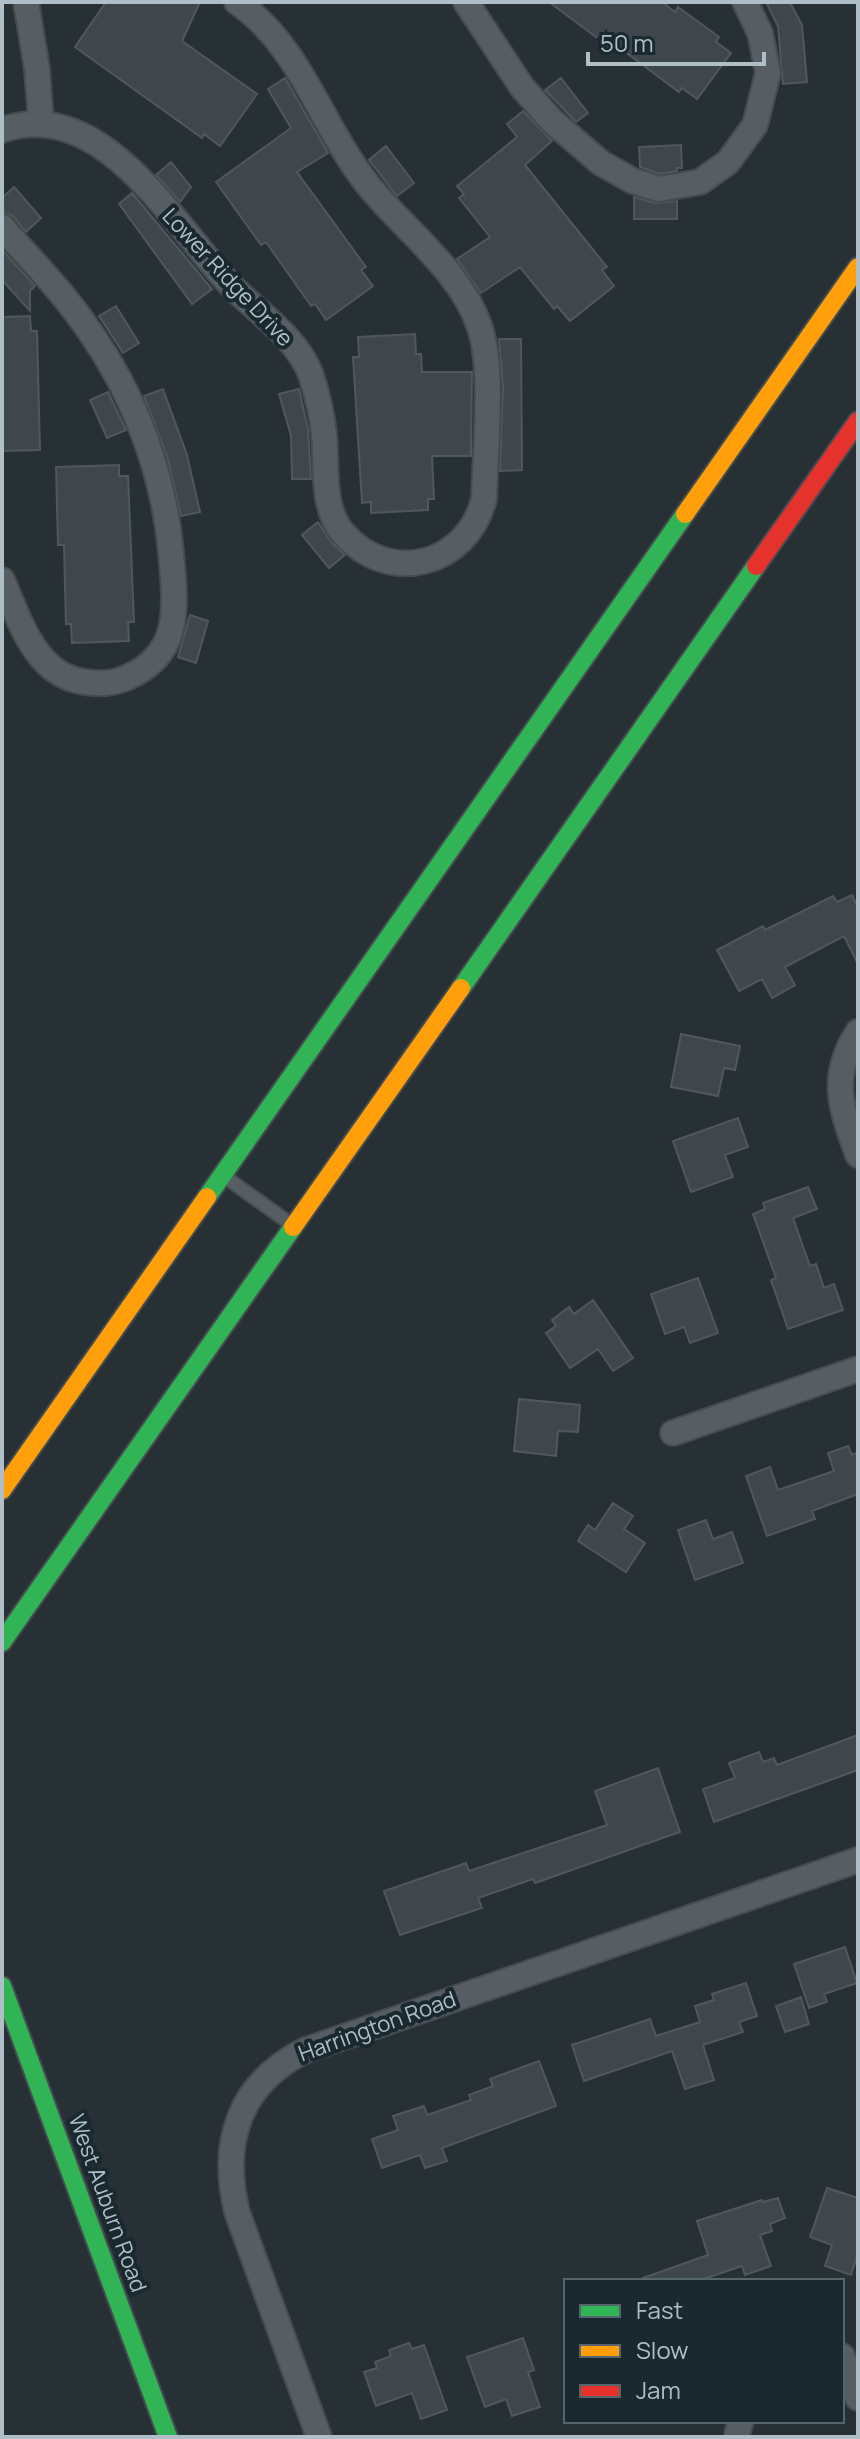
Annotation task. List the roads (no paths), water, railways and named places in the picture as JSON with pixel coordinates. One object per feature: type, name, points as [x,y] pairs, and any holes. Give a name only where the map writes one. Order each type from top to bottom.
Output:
[{"type":"main road","points":[[2,1490],[858,267]]},
{"type":"main road","points":[[2,1642],[858,421]]},
{"type":"main road","name":"West Auburn Road","points":[[2,1986],[168,2437]]},
{"type":"street","points":[[2,130],[41,121],[37,69],[26,2]]},
{"type":"street","name":"Lower Ridge Drive","points":[[41,121],[100,145],[130,168],[222,277],[292,343],[310,373],[320,406],[327,492],[341,531],[358,547],[398,564],[435,558],[454,548],[471,532],[484,499],[486,378],[480,329],[473,311],[453,279],[366,183],[285,49],[267,27],[237,2]]},
{"type":"street","points":[[466,2],[522,87],[552,121],[601,163],[633,181],[659,189],[700,182],[728,162],[755,125],[768,73],[760,33],[745,2]]},
{"type":"street","points":[[2,227],[88,328],[119,378],[136,413],[169,528],[174,610],[171,631],[163,651],[150,664],[114,683],[61,677],[39,657],[2,580]]},
{"type":"street","points":[[858,1032],[847,1048],[840,1074],[841,1109],[858,1155]]},
{"type":"street","points":[[673,1433],[858,1369]]},
{"type":"street","name":"Harrington Road","points":[[319,2437],[230,2187],[229,2161],[233,2140],[253,2092],[267,2076],[285,2060],[306,2050],[858,1860]]},
{"type":"street","points":[[844,2361],[858,2398]]},
{"type":"lane","points":[[222,1176],[294,1226]]}]
